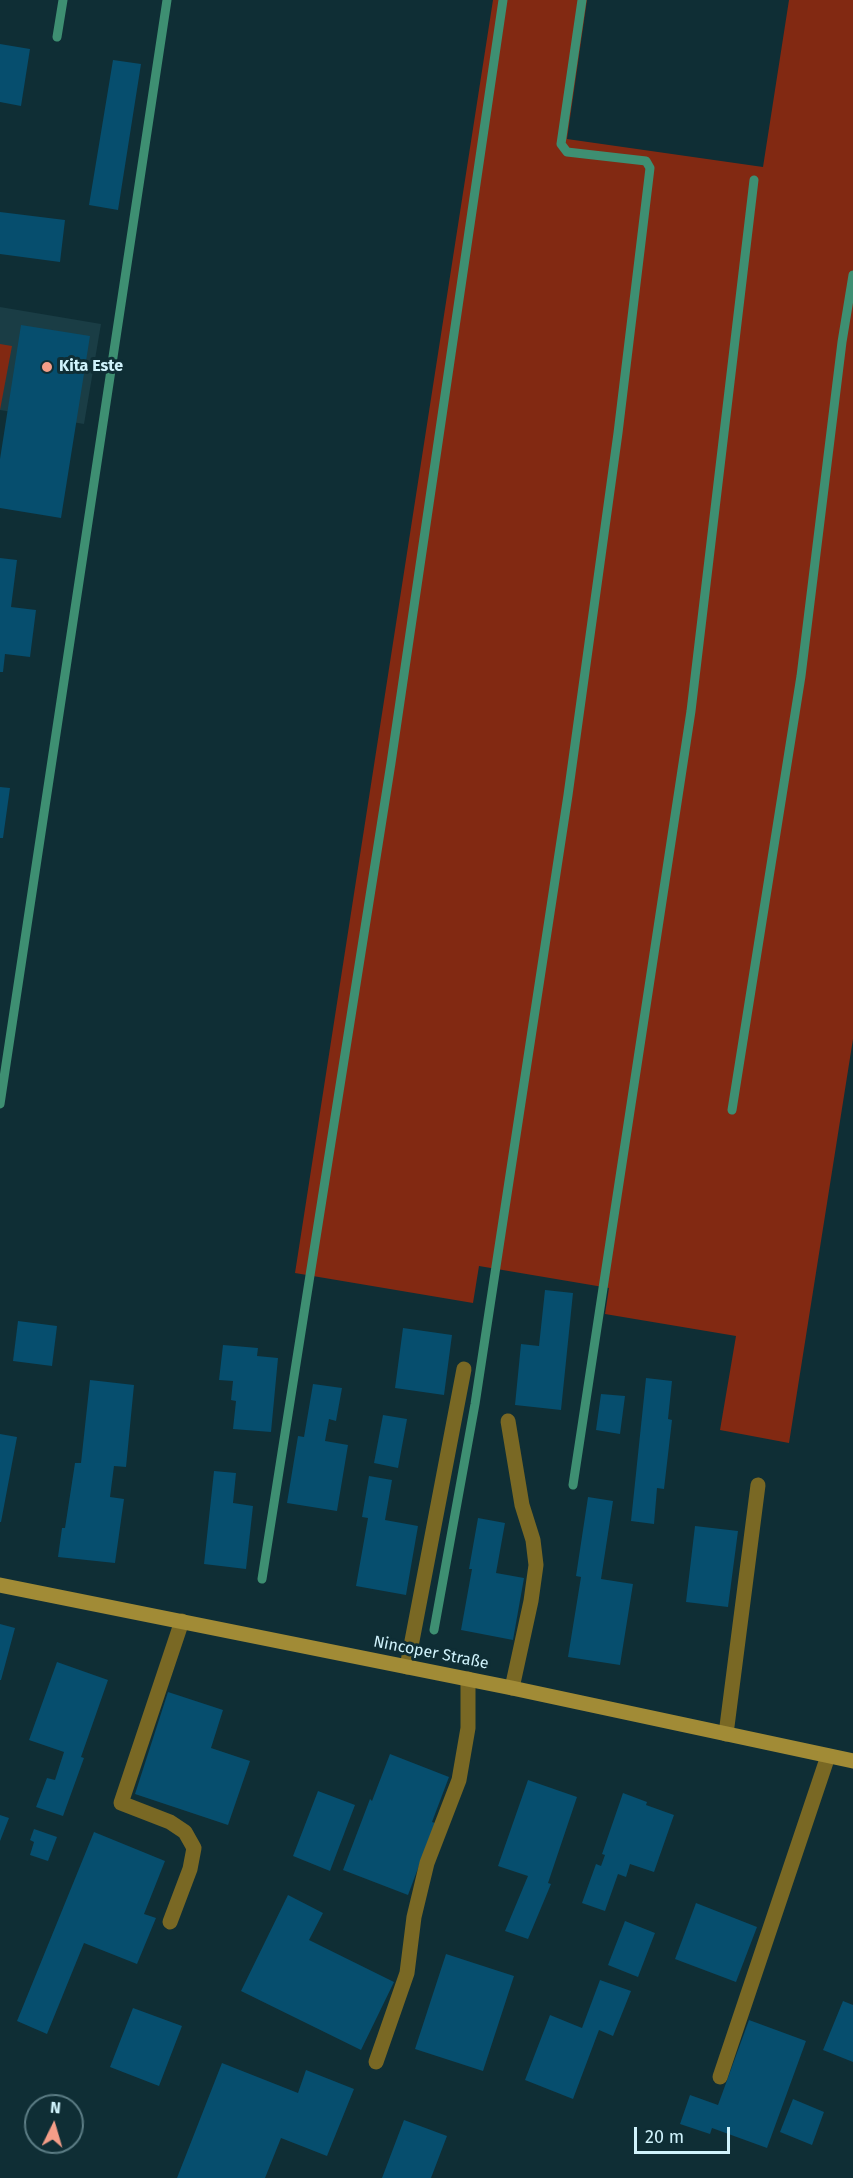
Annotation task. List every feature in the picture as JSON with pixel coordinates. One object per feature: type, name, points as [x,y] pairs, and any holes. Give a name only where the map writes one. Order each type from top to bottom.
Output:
[{"type":"main road","name":"Nincoper Straße","points":[[0,1586],[512,1688],[853,1761]]},
{"type":"lane","points":[[406,1667],[464,1369]]},
{"type":"lane","points":[[508,1421],[522,1505],[533,1540],[536,1565],[531,1601],[512,1688]]},
{"type":"lane","points":[[726,1734],[759,1485]]},
{"type":"lane","points":[[170,1922],[190,1869],[194,1848],[185,1832],[170,1822],[121,1803],[182,1621]]},
{"type":"lane","points":[[376,2062],[407,1973],[414,1917],[427,1863],[459,1780],[468,1728],[468,1679]]},
{"type":"lane","points":[[720,2077],[828,1756]]},
{"type":"shaded area","points":[[493,0],[587,0],[567,139],[763,167],[789,0],[853,0],[853,1039],[789,1443],[720,1430],[736,1336],[605,1314],[609,1288],[479,1266],[473,1303],[295,1273]]},
{"type":"shaded area","name":"Kita Este","points":[[0,307],[101,324],[84,424],[0,410]]},
{"type":"shaded area","points":[[0,344],[12,346],[0,410]]},
{"type":"building","points":[[0,44],[30,49],[21,106],[0,102]]},
{"type":"building","points":[[113,60],[141,64],[118,210],[89,205]]},
{"type":"building","points":[[0,212],[65,220],[60,262],[0,254]]},
{"type":"building","points":[[21,325],[90,336],[61,518],[0,508],[0,459]]},
{"type":"building","points":[[0,558],[17,560],[11,607],[36,610],[30,657],[5,654],[3,672],[0,672]]},
{"type":"building","points":[[0,787],[10,788],[3,838],[0,838]]},
{"type":"building","points":[[545,1290],[573,1293],[561,1410],[515,1405],[521,1344],[539,1346]]},
{"type":"building","points":[[18,1321],[57,1326],[52,1366],[13,1361]]},
{"type":"building","points":[[403,1328],[452,1335],[444,1395],[395,1388]]},
{"type":"building","points":[[223,1345],[258,1348],[257,1356],[278,1358],[271,1432],[233,1429],[236,1401],[231,1400],[233,1381],[219,1380]]},
{"type":"building","points":[[646,1378],[672,1381],[668,1419],[672,1420],[664,1489],[657,1488],[654,1524],[631,1521]]},
{"type":"building","points":[[90,1380],[134,1385],[126,1467],[114,1466],[110,1497],[124,1499],[115,1563],[58,1557],[75,1463],[81,1463]]},
{"type":"building","points":[[313,1384],[342,1388],[336,1421],[329,1419],[325,1441],[348,1445],[337,1511],[287,1503],[298,1436],[304,1437]]},
{"type":"building","points":[[601,1394],[625,1396],[620,1434],[596,1430]]},
{"type":"building","points":[[383,1415],[407,1419],[398,1468],[374,1463]]},
{"type":"building","points":[[0,1434],[17,1437],[1,1522],[0,1522]]},
{"type":"building","points":[[214,1471],[236,1473],[233,1503],[253,1506],[246,1569],[204,1564]]},
{"type":"building","points":[[369,1476],[392,1480],[385,1520],[418,1526],[406,1595],[356,1586],[368,1518],[362,1517]]},
{"type":"building","points":[[588,1497],[613,1501],[601,1579],[633,1584],[620,1665],[568,1657],[581,1577],[576,1576]]},
{"type":"building","points":[[478,1518],[505,1523],[496,1573],[524,1578],[513,1640],[461,1630]]},
{"type":"building","points":[[695,1526],[738,1531],[728,1607],[686,1602]]},
{"type":"building","points":[[0,1624],[15,1628],[1,1680],[0,1680]]},
{"type":"building","points":[[57,1662],[108,1680],[63,1816],[36,1807],[47,1778],[55,1780],[64,1752],[29,1740]]},
{"type":"building","points":[[168,1692],[223,1710],[211,1748],[250,1761],[228,1825],[135,1794]]},
{"type":"building","points":[[390,1754],[449,1777],[432,1822],[435,1823],[408,1895],[343,1870]]},
{"type":"building","points":[[528,1780],[577,1797],[548,1883],[551,1884],[528,1939],[505,1931],[528,1876],[498,1866]]},
{"type":"building","points":[[318,1791],[355,1805],[330,1871],[293,1856]]},
{"type":"building","points":[[623,1793],[647,1802],[646,1805],[674,1815],[654,1872],[630,1864],[626,1877],[618,1874],[605,1911],[582,1903],[596,1864],[601,1866],[605,1855],[602,1854]]},
{"type":"building","points":[[0,1815],[9,1818],[0,1841]]},
{"type":"building","points":[[34,1829],[57,1837],[48,1861],[30,1855],[34,1842],[30,1840]]},
{"type":"building","points":[[94,1832],[165,1861],[144,1914],[156,1918],[137,1964],[84,1943],[47,2034],[17,2021]]},
{"type":"building","points":[[288,1895],[323,1913],[309,1940],[394,1982],[361,2050],[241,1991]]},
{"type":"building","points":[[696,1903],[757,1927],[736,1982],[675,1959]]},
{"type":"building","points":[[625,1921],[655,1933],[638,1977],[608,1965]]},
{"type":"building","points":[[446,1954],[514,1976],[483,2071],[415,2049]]},
{"type":"building","points":[[600,1980],[631,1991],[613,2036],[599,2030],[573,2099],[525,2080],[550,2015],[582,2028]]},
{"type":"building","points":[[843,2001],[853,2005],[853,2062],[823,2050]]},
{"type":"building","points":[[133,2008],[182,2026],[159,2086],[110,2067]]},
{"type":"building","points":[[749,2020],[806,2041],[767,2148],[712,2128],[710,2134],[680,2124],[690,2095],[718,2105]]},
{"type":"building","points":[[222,2063],[298,2093],[306,2070],[354,2089],[327,2156],[281,2138],[265,2178],[177,2178]]},
{"type":"building","points":[[793,2099],[824,2112],[812,2145],[780,2132]]},
{"type":"building","points":[[404,2120],[447,2136],[431,2178],[382,2178]]},
{"type":"waterway","points":[[57,37],[63,0]]},
{"type":"waterway","points":[[0,1104],[167,0]]},
{"type":"waterway","points":[[262,1579],[391,763],[503,0]]},
{"type":"waterway","points":[[434,1630],[475,1404],[568,795],[618,433],[650,168],[646,161],[567,152],[561,144],[582,0]]},
{"type":"waterway","points":[[573,1485],[691,711],[754,180]]},
{"type":"waterway","points":[[732,1110],[801,676],[842,342],[853,275]]},
{"type":"place","name":"Kita Este","points":[[47,367]]}]
